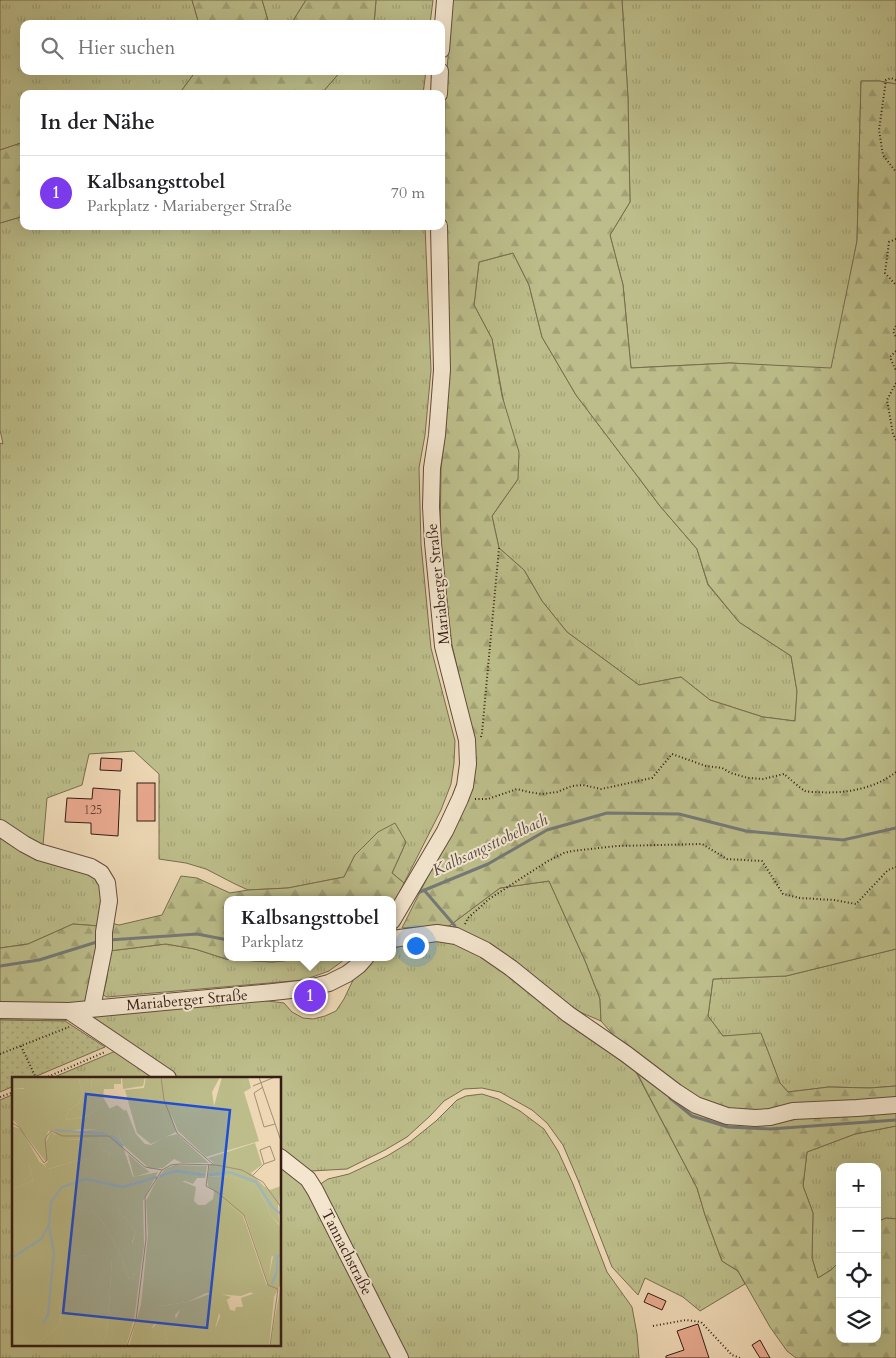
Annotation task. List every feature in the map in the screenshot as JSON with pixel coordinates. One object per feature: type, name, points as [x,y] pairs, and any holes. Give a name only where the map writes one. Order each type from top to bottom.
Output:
[{"type":"street","points":[[443,20],[444,0]]},
{"type":"street","points":[[438,90],[440,75]]},
{"type":"street","name":"Mariaberger Straße","points":[[396,915],[445,831],[465,786],[468,764],[467,740],[443,646],[431,507],[432,468],[437,435],[442,370],[439,230]]},
{"type":"street","points":[[0,828],[38,852],[91,867],[101,873],[107,883],[109,901],[104,940],[89,1014]]},
{"type":"street","points":[[396,938],[437,933],[456,936],[485,950],[568,1014],[626,1054],[676,1092],[696,1105],[727,1116],[770,1118],[793,1111],[896,1105]]},
{"type":"street","name":"Mariaberger Straße","points":[[89,1014],[309,988],[329,983],[347,974],[362,961]]},
{"type":"street","points":[[0,1010],[69,1010],[89,1014],[121,1046],[167,1077]]},
{"type":"street","name":"Tannachstraße","points":[[281,1158],[308,1179],[315,1190],[400,1358]]},
{"type":"path","points":[[896,80],[891,78],[886,80],[878,130],[883,156],[896,172]]},
{"type":"path","points":[[896,239],[889,242],[885,274],[896,285]]},
{"type":"path","points":[[896,326],[893,331],[896,338]]},
{"type":"path","points":[[896,351],[890,358],[896,372]]},
{"type":"path","points":[[896,383],[887,400],[893,434],[896,440]]},
{"type":"path","points":[[479,741],[482,733],[499,548]]},
{"type":"path","points":[[460,799],[488,800],[517,789],[542,794],[583,785],[601,789],[652,778],[672,754],[706,766],[722,768],[748,778],[763,779],[784,774],[805,791],[812,792],[848,792],[870,786],[892,776],[896,772]]},
{"type":"path","points":[[456,936],[462,930],[468,918],[489,898],[548,861],[572,851],[617,846],[702,844],[726,859],[762,861],[782,894],[800,898],[834,900],[856,904],[888,870],[896,867]]},
{"type":"path","points":[[0,1054],[89,1014]]},
{"type":"path","points":[[21,1046],[36,1077]]},
{"type":"path","points":[[48,1077],[121,1046]]},
{"type":"path","points":[[0,1098],[12,1093]]},
{"type":"path","points":[[653,1326],[686,1320],[701,1322],[732,1355],[740,1358]]},
{"type":"green space","points":[[192,0],[198,20],[20,20],[20,75],[193,75],[182,90],[20,90],[20,143],[0,150],[0,1]]},
{"type":"green space","points":[[192,0],[262,0],[268,20],[198,20]]},
{"type":"green space","points":[[262,0],[306,0],[294,20],[268,20]]},
{"type":"green space","points":[[306,0],[376,0],[374,20],[294,20]]},
{"type":"green space","points":[[376,0],[433,0],[430,20],[374,20]]},
{"type":"green space","points":[[452,0],[622,0],[628,98],[630,202],[610,235],[623,285],[631,368],[730,363],[831,368],[857,241],[861,81],[879,81],[896,84],[896,949],[786,976],[713,979],[708,1016],[723,1036],[761,1033],[780,1083],[788,1092],[829,1087],[870,1088],[896,1086],[896,1126],[855,1134],[807,1152],[803,1186],[813,1213],[812,1258],[818,1278],[836,1265],[836,1343],[881,1343],[881,1220],[886,1218],[896,1219],[896,1358],[796,1358],[787,1351],[770,1327],[738,1271],[722,1261],[697,1188],[623,1046],[601,1021],[600,999],[549,881],[500,888],[449,926],[402,928],[471,790],[474,739],[452,645],[440,543],[441,468],[449,370],[445,230],[445,99]],"holes":[[[513,253],[529,285],[542,337],[576,395],[660,506],[697,549],[708,584],[739,622],[791,656],[797,691],[795,721],[763,717],[710,700],[681,677],[639,685],[567,632],[542,601],[524,570],[499,548],[492,516],[518,479],[519,452],[502,396],[492,339],[474,305],[479,262]]]},
{"type":"green space","points":[[622,0],[896,0],[896,84],[879,81],[861,81],[857,241],[832,369],[730,363],[631,368],[623,285],[610,235],[630,202],[628,98]]},
{"type":"green space","points":[[193,75],[338,75],[324,90],[182,90]]},
{"type":"green space","points":[[338,75],[425,75],[424,90],[324,90]]},
{"type":"green space","points":[[20,143],[20,217],[0,223],[0,150]]},
{"type":"green space","points":[[20,217],[20,230],[425,230],[431,370],[425,435],[419,468],[421,544],[431,648],[455,741],[451,784],[441,810],[404,883],[392,873],[406,842],[355,855],[344,877],[288,888],[248,890],[206,869],[186,863],[159,859],[159,774],[134,751],[89,754],[82,785],[47,798],[43,845],[0,823],[0,443],[3,444],[0,430],[0,223]]},
{"type":"green space","points":[[513,253],[529,285],[542,337],[576,395],[660,506],[697,549],[708,585],[739,622],[791,656],[797,691],[795,721],[763,717],[710,700],[681,677],[639,685],[567,632],[542,601],[524,570],[499,548],[492,516],[518,479],[492,339],[474,305],[479,262]]},
{"type":"green space","points":[[395,823],[406,842],[392,873],[404,883],[396,900],[396,896],[224,896],[224,958],[195,949],[166,944],[109,951],[111,923],[119,925],[162,915],[181,876],[197,878],[230,893],[288,888],[344,877],[355,855],[378,832]]},
{"type":"green space","points":[[0,833],[96,877],[105,901],[99,926],[73,924],[28,944],[0,948]]},
{"type":"green space","points":[[549,881],[600,999],[601,1021],[568,1007],[469,936],[449,926],[500,888]]},
{"type":"green space","points":[[73,924],[99,926],[90,1005],[65,1021],[0,1020],[0,948],[28,944]]},
{"type":"green space","points":[[437,937],[484,954],[592,1033],[636,1072],[697,1188],[722,1261],[738,1271],[745,1284],[700,1311],[683,1297],[645,1278],[638,1295],[612,1267],[563,1145],[547,1123],[532,1110],[500,1092],[482,1088],[464,1089],[444,1101],[407,1137],[385,1150],[347,1169],[311,1171],[281,1149],[281,1077],[178,1077],[94,1019],[96,1015],[260,1000],[284,1003],[292,1012],[303,1018],[313,1019],[336,1011],[355,976],[371,961],[396,961],[396,948],[410,941]]},
{"type":"green space","points":[[166,944],[195,949],[224,958],[224,961],[343,961],[329,971],[304,980],[107,997],[103,995],[107,978],[109,951]]},
{"type":"green space","points":[[896,949],[896,1086],[870,1088],[829,1087],[788,1092],[780,1083],[761,1034],[723,1036],[708,1016],[713,979],[786,976]]},
{"type":"green space","points":[[0,1020],[65,1021],[105,1047],[34,1077],[12,1077],[12,1087],[0,1092]]},
{"type":"green space","points":[[118,1050],[158,1077],[54,1077]]},
{"type":"green space","points":[[482,1094],[498,1099],[520,1111],[544,1129],[558,1151],[573,1184],[607,1272],[632,1307],[639,1358],[404,1358],[319,1185],[328,1179],[349,1174],[387,1156],[410,1142],[436,1121],[457,1100],[466,1096]]},
{"type":"green space","points":[[12,1095],[12,1346],[281,1346],[281,1165],[308,1192],[395,1358],[0,1358],[0,1100]]},
{"type":"green space","points":[[896,1126],[896,1219],[886,1218],[881,1220],[881,1163],[836,1163],[836,1265],[818,1278],[812,1258],[813,1213],[803,1186],[807,1152],[855,1134]]},
{"type":"building","points":[[101,758],[122,759],[121,771],[100,770]]},
{"type":"building","points":[[137,783],[155,783],[155,821],[137,821]]},
{"type":"building","points":[[93,788],[120,790],[118,836],[91,834],[91,823],[65,822],[67,798],[92,799]]},
{"type":"building","points":[[648,1293],[666,1301],[662,1310],[644,1302]]},
{"type":"building","points":[[698,1324],[709,1358],[666,1358],[666,1356],[684,1350],[677,1331]]},
{"type":"building","points":[[760,1340],[770,1358],[760,1358],[752,1345]]},
{"type":"waterway","name":"Kalbsangsttobelbach","points":[[415,894],[488,864],[547,830],[607,813],[679,814],[746,831],[843,840],[896,828]]},
{"type":"waterway","points":[[424,890],[455,926]]},
{"type":"waterway","name":"Kalbsangsttobelbach","points":[[109,940],[197,934],[224,939]]},
{"type":"waterway","name":"Kalbsangsttobelbach","points":[[0,966],[39,960],[100,941]]},
{"type":"waterway","points":[[670,1098],[692,1116],[728,1127],[770,1129],[896,1120]]},
{"type":"place","name":"Kalbsangsttobel","points":[[310,996]]}]
